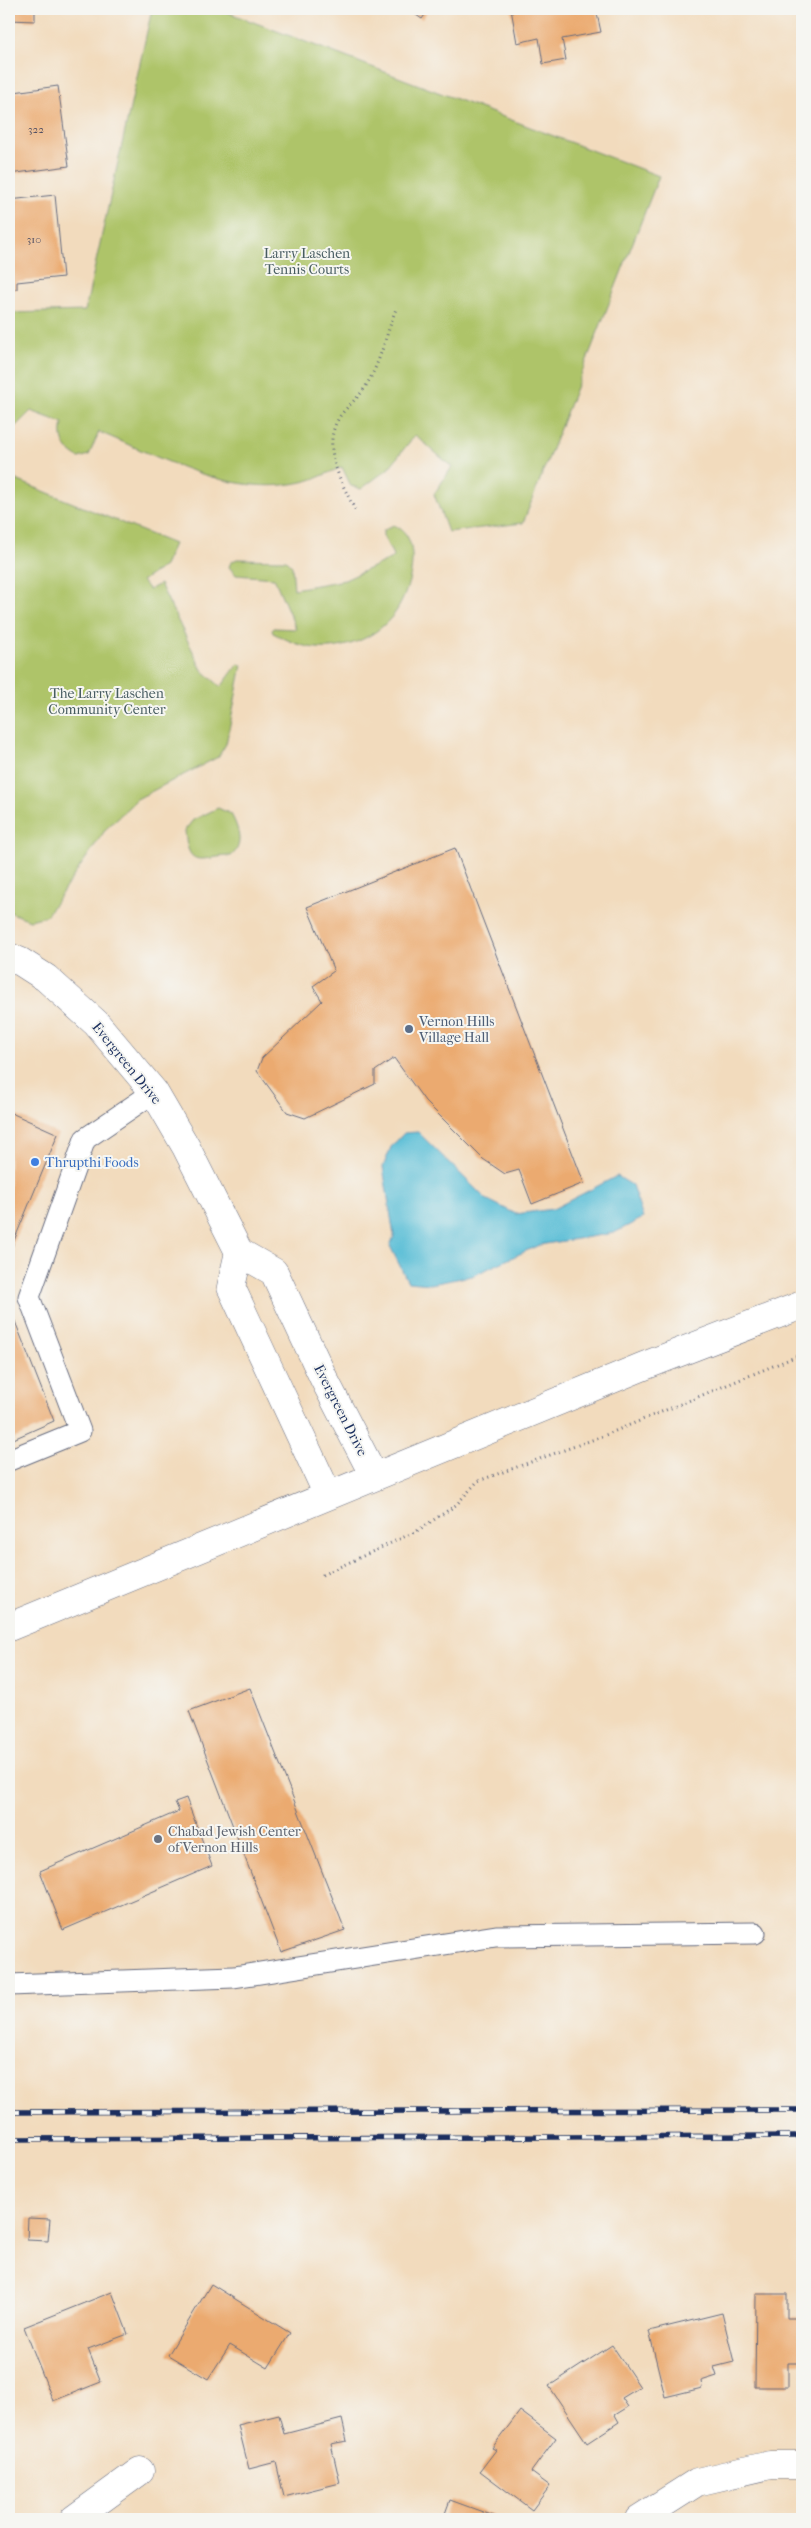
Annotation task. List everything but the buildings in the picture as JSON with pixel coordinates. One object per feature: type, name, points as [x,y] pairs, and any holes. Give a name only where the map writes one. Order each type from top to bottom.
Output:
[{"type":"street","name":"Evergreen Drive","points":[[10,959],[46,978],[96,1023],[154,1092],[186,1147],[239,1252],[274,1272],[324,1379],[374,1476]]},
{"type":"street","points":[[239,1252],[232,1288],[328,1495]]},
{"type":"street","points":[[9,1627],[644,1366],[802,1305]]},
{"type":"street","points":[[639,2519],[697,2482],[770,2466],[802,2465]]},
{"type":"street","points":[[74,2519],[140,2471]]},
{"type":"lane","points":[[9,1460],[80,1431],[29,1297],[85,1139],[154,1092]]},
{"type":"lane","points":[[9,1985],[234,1977],[496,1936],[755,1933]]},
{"type":"path","points":[[355,510],[337,471],[332,455],[333,432],[339,418],[367,385],[396,309]]},
{"type":"path","points":[[322,1575],[417,1531],[456,1505],[478,1481],[603,1436],[802,1354]]},
{"type":"green space","name":"Larry Laschen Tennis Courts","points":[[152,9],[219,9],[659,176],[523,523],[448,532],[434,494],[452,467],[415,435],[388,469],[361,489],[351,486],[342,467],[314,479],[283,485],[256,485],[229,481],[176,465],[99,432],[89,455],[79,458],[70,452],[64,444],[62,435],[63,423],[31,411],[16,426],[9,427],[9,313],[85,311]]},
{"type":"green space","name":"The Larry Laschen Community Center","points":[[9,477],[174,544],[164,566],[142,581],[149,590],[160,584],[202,670],[221,687],[238,664],[242,665],[226,744],[218,757],[137,799],[106,829],[46,916],[30,920],[9,912]]},
{"type":"green space","points":[[393,525],[403,531],[410,542],[412,555],[408,584],[403,598],[397,610],[383,626],[357,642],[347,645],[327,648],[311,647],[294,643],[273,633],[272,630],[274,628],[296,629],[274,578],[236,575],[229,567],[231,562],[237,559],[286,560],[292,566],[294,589],[345,580],[394,557],[383,536],[383,531]]},
{"type":"green space","points":[[218,808],[231,814],[238,830],[238,847],[231,856],[204,859],[193,857],[189,852],[185,830],[193,820]]},
{"type":"water","points":[[418,1132],[486,1199],[516,1214],[553,1209],[617,1176],[632,1185],[643,1218],[614,1233],[539,1245],[472,1276],[431,1284],[408,1282],[390,1246],[394,1236],[383,1167],[391,1147],[404,1133]]},
{"type":"railway","points":[[9,2112],[802,2110]]},
{"type":"railway","points":[[9,2139],[802,2136]]},
{"type":"place","name":"Vernon Hills Village Hall","points":[[409,1029]]},
{"type":"place","name":"Thrupthi Foods","points":[[35,1162]]},
{"type":"place","name":"Chabad Jewish Center of Vernon Hills","points":[[158,1839]]}]
